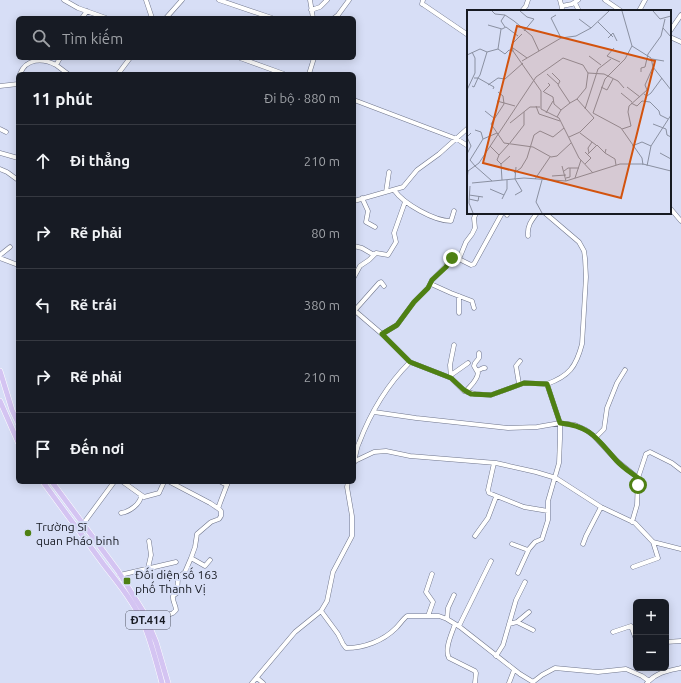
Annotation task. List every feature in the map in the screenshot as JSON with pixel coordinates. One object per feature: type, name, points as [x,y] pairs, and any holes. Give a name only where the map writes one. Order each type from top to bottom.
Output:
[{"type":"main road","points":[[0,371],[16,419]]},
{"type":"main road","points":[[0,401],[16,437]]},
{"type":"main road","points":[[44,484],[115,578],[138,613],[151,643],[162,683]]},
{"type":"main road","name":"ĐT.414","points":[[54,484],[120,575],[143,611],[156,642],[168,683]]},
{"type":"street","points":[[64,0],[78,8],[101,16]]},
{"type":"street","points":[[146,0],[151,16]]},
{"type":"street","points":[[168,16],[182,0]]},
{"type":"street","points":[[222,0],[266,16]]},
{"type":"street","points":[[310,0],[312,16]]},
{"type":"street","points":[[311,10],[320,7],[327,0]]},
{"type":"street","points":[[336,16],[349,0]]},
{"type":"street","points":[[423,0],[422,4],[467,34]]},
{"type":"street","points":[[523,10],[528,0]]},
{"type":"street","points":[[560,0],[562,9],[577,1]]},
{"type":"street","points":[[604,0],[619,10]]},
{"type":"street","points":[[640,10],[645,0]]},
{"type":"street","points":[[83,16],[87,11]]},
{"type":"street","points":[[671,30],[681,15]]},
{"type":"street","points":[[671,37],[681,42]]},
{"type":"street","points":[[21,72],[24,67],[35,60]]},
{"type":"street","points":[[41,60],[56,65],[65,72]]},
{"type":"street","points":[[56,65],[59,60]]},
{"type":"street","points":[[120,72],[128,60]]},
{"type":"street","points":[[246,60],[278,72]]},
{"type":"street","points":[[310,72],[313,60]]},
{"type":"street","points":[[0,86],[16,84]]},
{"type":"street","points":[[356,101],[457,139],[467,145]]},
{"type":"street","points":[[356,200],[394,190],[405,185],[417,170],[431,161],[467,129]]},
{"type":"street","points":[[0,153],[16,157]]},
{"type":"street","points":[[0,168],[16,179]]},
{"type":"street","points":[[386,192],[389,172]]},
{"type":"street","points":[[394,190],[405,202],[431,216],[449,221],[452,220],[454,211]]},
{"type":"street","points":[[362,198],[368,211],[366,222],[375,226]]},
{"type":"street","points":[[356,273],[360,266],[369,260],[374,254],[378,252],[388,255],[395,247],[396,242],[394,233],[405,202]]},
{"type":"street","points":[[671,209],[680,215],[681,221]]},
{"type":"street","points":[[459,259],[466,242],[475,228],[474,220],[476,214]]},
{"type":"street","points":[[528,236],[527,229],[536,214]]},
{"type":"street","points":[[356,312],[382,334],[410,362],[451,376],[466,391],[475,394],[491,395],[519,384],[547,384],[560,379],[572,370],[582,344],[585,265],[584,251],[579,242],[546,214]]},
{"type":"street","points":[[382,334],[397,325],[414,302],[431,284],[432,280],[446,267],[452,258],[454,257],[470,265],[474,264],[501,215]]},
{"type":"street","points":[[356,246],[374,254]]},
{"type":"street","points":[[10,247],[0,256],[16,264]]},
{"type":"street","points":[[356,308],[379,283],[381,282],[384,286]]},
{"type":"street","points":[[431,284],[472,301],[474,308]]},
{"type":"street","points":[[459,296],[460,313]]},
{"type":"street","points":[[451,376],[450,365],[454,345]]},
{"type":"street","points":[[466,391],[476,381],[478,373],[474,366],[479,358],[479,353]]},
{"type":"street","points":[[519,384],[516,366],[520,361]]},
{"type":"street","points":[[356,452],[358,443],[374,412],[391,384],[410,362]]},
{"type":"street","points":[[451,376],[468,363]]},
{"type":"street","points":[[477,371],[485,368]]},
{"type":"street","points":[[597,436],[604,429],[607,408],[617,383],[625,370]]},
{"type":"street","points":[[518,573],[528,550],[535,542],[542,539],[548,520],[548,501],[556,478],[559,463],[560,423],[547,384]]},
{"type":"street","points":[[12,410],[16,408]]},
{"type":"street","points":[[374,412],[508,428],[537,427],[560,423],[580,427],[597,436],[617,461],[638,478]]},
{"type":"street","points":[[356,460],[362,456],[380,451],[494,463],[536,472],[556,478],[601,507],[635,523],[654,542],[681,549]]},
{"type":"street","points":[[632,522],[637,506],[638,478],[644,458],[648,453],[650,452],[672,463],[681,470]]},
{"type":"street","points":[[494,463],[488,493],[530,509],[548,511]]},
{"type":"street","points":[[84,524],[113,484]]},
{"type":"street","points":[[126,484],[144,497],[159,493],[163,484]]},
{"type":"street","points":[[149,623],[173,613],[176,610],[173,596],[177,593],[177,581],[178,578],[185,572],[191,558],[195,547],[197,534],[221,516],[221,511],[216,507],[176,484]]},
{"type":"street","points":[[216,507],[219,506],[227,484]]},
{"type":"street","points":[[252,683],[294,632],[321,611],[327,601],[334,572],[352,536],[352,516],[348,484]]},
{"type":"street","points":[[121,513],[131,510],[140,501],[141,495]]},
{"type":"street","points":[[475,536],[488,518],[496,497]]},
{"type":"street","points":[[584,544],[586,536],[601,507]]},
{"type":"street","points":[[148,568],[151,555],[149,541]]},
{"type":"street","points":[[633,567],[658,558],[654,542]]},
{"type":"street","points":[[512,544],[528,550]]},
{"type":"street","points":[[191,558],[205,566],[210,560]]},
{"type":"street","points":[[475,683],[475,671],[449,658],[448,642],[492,560]]},
{"type":"street","points":[[120,575],[176,562]]},
{"type":"street","points":[[428,616],[433,601],[426,592],[432,574]]},
{"type":"street","points":[[496,656],[503,645],[516,600],[525,582]]},
{"type":"street","points":[[447,619],[448,608],[454,595]]},
{"type":"street","points":[[321,611],[338,634],[342,644],[346,648],[354,648],[371,644],[396,628],[407,616],[439,616],[457,625],[514,670],[533,682],[542,674],[555,668],[598,672],[626,669],[642,676],[648,682],[662,672],[681,668]]},
{"type":"street","points":[[509,624],[517,622],[529,612]]},
{"type":"street","points":[[517,622],[533,630]]},
{"type":"street","points":[[613,632],[631,626],[634,635]]},
{"type":"street","points":[[669,642],[681,641]]},
{"type":"street","points":[[509,683],[514,670]]},
{"type":"street","points":[[256,678],[263,683]]},
{"type":"place","name":"Trường Sĩ quan Pháo binh","points":[[28,533]]},
{"type":"place","name":"Đối diện số 163 phố Thanh Vị","points":[[127,581]]},
{"type":"route","points":[[452,258],[446,267],[432,280],[430,286],[414,302],[397,325],[382,334],[410,362],[451,378],[460,387],[471,394],[491,395],[524,383],[547,384],[560,423],[575,425],[594,436],[617,461],[638,478],[638,485]]}]
